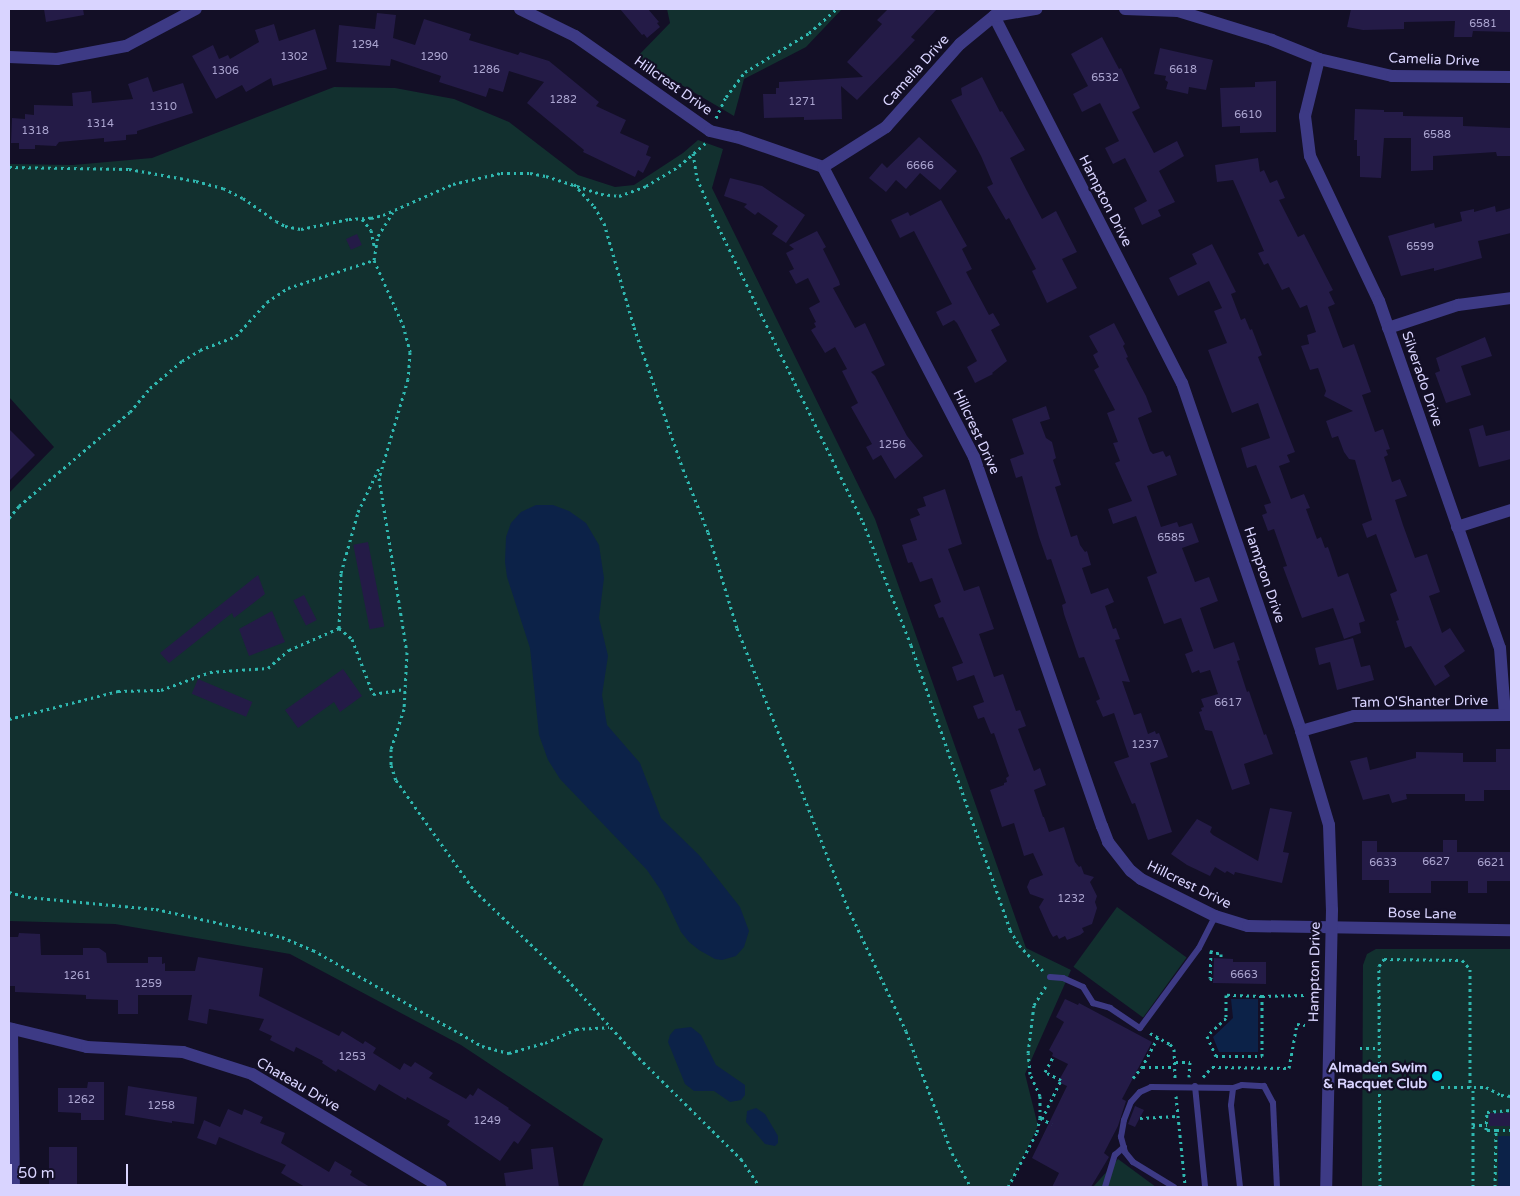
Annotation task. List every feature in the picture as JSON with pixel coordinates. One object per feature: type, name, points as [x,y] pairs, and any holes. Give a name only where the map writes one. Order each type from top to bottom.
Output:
[{"type":"street","points":[[9,57],[57,58],[126,46],[196,9]]},
{"type":"street","name":"Hillcrest Drive","points":[[520,9],[575,36],[710,131],[737,138],[823,167],[974,457],[1108,842],[1123,863],[1141,880],[1215,916],[1232,922],[1264,928],[1331,928]]},
{"type":"street","points":[[994,16],[1036,9]]},
{"type":"street","name":"Camelia Drive","points":[[1125,9],[1178,11],[1272,40],[1319,59],[1392,76],[1511,76]]},
{"type":"street","name":"Camelia Drive","points":[[823,167],[886,127],[960,44],[994,16]]},
{"type":"street","name":"Hampton Drive","points":[[994,16],[1182,383],[1301,731],[1329,825],[1331,928],[1326,1187]]},
{"type":"street","name":"Silverado Drive","points":[[1319,59],[1305,116],[1310,156],[1379,301],[1500,648],[1508,715]]},
{"type":"street","points":[[1388,328],[1458,305],[1511,298]]},
{"type":"street","points":[[1457,527],[1511,510]]},
{"type":"street","name":"Tam O'Shanter Drive","points":[[1301,731],[1354,716],[1508,715]]},
{"type":"street","name":"Bose Lane","points":[[1331,928],[1511,930]]},
{"type":"street","points":[[10,1029],[14,1187]]},
{"type":"street","name":"Chateau Drive","points":[[10,1029],[87,1047],[183,1052],[252,1074],[441,1187]]},
{"type":"lane","points":[[1050,978],[1063,978],[1082,987],[1098,1007],[1110,1008],[1140,1028],[1199,948],[1215,916]]},
{"type":"lane","points":[[1174,1187],[1133,1162],[1124,1147],[1121,1137],[1122,1128],[1131,1102],[1140,1092],[1151,1087],[1195,1086],[1233,1088],[1242,1085],[1264,1086],[1273,1103],[1276,1187]]},
{"type":"lane","points":[[1195,1086],[1205,1187]]},
{"type":"lane","points":[[1233,1088],[1230,1105],[1240,1187]]},
{"type":"lane","points":[[1105,1187],[1115,1155],[1124,1147]]},
{"type":"path","points":[[716,118],[726,97],[745,72],[809,33],[837,9]]},
{"type":"path","points":[[9,167],[128,168],[210,184],[233,193],[276,221],[292,228],[311,228],[348,219],[362,219],[393,212],[453,184],[501,173],[530,173],[574,184],[601,194],[619,196],[646,186],[679,166],[705,143]]},
{"type":"path","points":[[693,153],[697,178],[712,214],[863,522],[911,645],[1010,930],[1019,945],[1050,978],[1034,1005],[1028,1053],[1030,1074],[1040,1096],[1041,1118]]},
{"type":"path","points":[[574,184],[588,199],[604,223],[636,334],[683,469],[708,532],[737,628],[847,906],[906,1030],[947,1140],[971,1187]]},
{"type":"path","points":[[393,212],[382,229],[374,260],[405,330],[410,352],[410,369],[406,387],[384,458],[379,482],[406,640],[408,666],[402,715],[393,741],[390,757],[392,772],[401,789],[443,845],[465,879],[567,979],[609,1027],[741,1159],[760,1187]]},
{"type":"path","points":[[362,219],[371,230],[375,252]]},
{"type":"path","points":[[9,518],[19,506],[130,412],[150,388],[182,361],[200,350],[236,336],[267,302],[288,288],[374,260]]},
{"type":"path","points":[[339,628],[340,573],[358,512],[384,458]]},
{"type":"path","points":[[339,628],[352,639],[373,694],[405,690]]},
{"type":"path","points":[[9,719],[118,691],[161,690],[210,672],[268,668],[289,650],[339,628]]},
{"type":"path","points":[[9,892],[28,897],[156,909],[282,937],[313,950],[482,1046],[509,1053],[546,1043],[576,1029],[609,1027]]},
{"type":"path","points":[[1199,948],[1221,954],[1221,958]]},
{"type":"path","points":[[1211,951],[1210,978],[1214,981]]},
{"type":"path","points":[[1380,1187],[1379,966],[1384,959],[1462,960],[1470,968],[1473,1187]]},
{"type":"path","points":[[1262,996],[1262,1056],[1216,1056],[1207,1036],[1226,1018],[1226,995],[1305,995]]},
{"type":"path","points":[[1140,1028],[1158,1037],[1174,1049],[1177,1116],[1179,1116],[1186,1187]]},
{"type":"path","points":[[1133,1078],[1158,1037]]},
{"type":"path","points":[[1360,1048],[1379,1048]]},
{"type":"path","points":[[1008,1187],[1037,1132],[1041,1118],[1061,1080],[1045,1072],[1054,1057]]},
{"type":"path","points":[[1176,1062],[1190,1062],[1189,1077]]},
{"type":"path","points":[[1142,1066],[1176,1066]]},
{"type":"path","points":[[1441,1087],[1486,1087],[1501,1094],[1511,1096]]},
{"type":"path","points":[[1511,1110],[1487,1112],[1486,1125],[1486,1130],[1511,1130]]},
{"type":"path","points":[[1140,1118],[1177,1116]]},
{"type":"path","points":[[1041,1118],[1052,1124]]},
{"type":"path","points":[[1473,1125],[1486,1125]]},
{"type":"path","points":[[1495,1187],[1496,1130]]},
{"type":"green space","points":[[667,9],[842,9],[806,47],[744,79],[734,116],[636,58],[670,23]]},
{"type":"green space","points":[[334,87],[395,88],[454,99],[509,122],[578,175],[615,187],[634,185],[683,153],[698,140],[723,149],[712,188],[875,519],[1026,948],[1071,970],[1025,1074],[1038,1126],[1009,1187],[582,1187],[603,1139],[461,1045],[290,954],[115,924],[9,921],[9,493],[54,447],[9,397],[9,164],[73,165],[152,158]]},
{"type":"green space","points":[[1117,907],[1187,958],[1143,1017],[1074,967]]},
{"type":"green space","name":"Almaden Swim & Racquet Club","points":[[1376,949],[1511,949],[1511,1187],[1362,1187],[1363,965],[1367,954]]},
{"type":"green space","points":[[1118,1159],[1156,1187],[1093,1187]]},
{"type":"water","points":[[536,505],[553,505],[569,511],[586,523],[599,545],[604,578],[599,618],[608,656],[602,695],[607,725],[640,763],[661,818],[699,855],[740,907],[749,931],[744,947],[736,956],[722,960],[715,959],[689,942],[681,932],[662,892],[647,870],[560,779],[548,760],[539,735],[530,648],[507,577],[505,562],[506,537],[511,523],[521,512]]},
{"type":"water","points":[[1231,999],[1258,999],[1258,1052],[1219,1052],[1213,1037],[1233,1018]]},
{"type":"water","points":[[691,1027],[701,1035],[716,1065],[745,1085],[745,1095],[741,1100],[730,1102],[714,1091],[694,1091],[685,1084],[668,1042],[670,1035],[675,1029]]},
{"type":"water","points":[[756,1108],[765,1114],[778,1136],[778,1143],[775,1146],[765,1144],[746,1122],[747,1111]]},
{"type":"water","points":[[1498,1136],[1511,1136],[1511,1187],[1498,1187]]},
{"type":"building","points":[[44,9],[83,9],[84,15],[46,22]]},
{"type":"building","points":[[620,9],[648,9],[659,22],[657,23],[660,27],[647,38],[644,34],[642,35]]},
{"type":"building","points":[[888,9],[937,9],[911,37],[915,40],[857,100],[841,86],[842,119],[804,120],[804,117],[764,118],[763,94],[776,94],[779,82],[863,77],[847,62],[882,24],[877,20]]},
{"type":"building","points":[[1351,9],[1511,9],[1511,32],[1473,31],[1472,37],[1454,37],[1455,21],[1404,22],[1404,29],[1363,30],[1347,27]]},
{"type":"building","points":[[377,13],[396,15],[393,38],[415,45],[424,19],[471,34],[469,40],[518,55],[520,52],[549,61],[599,102],[596,106],[626,120],[620,133],[649,146],[646,155],[651,157],[643,173],[638,170],[635,177],[583,152],[584,150],[527,103],[544,82],[509,71],[503,92],[489,88],[486,97],[439,82],[441,76],[391,59],[390,66],[336,62],[339,25],[375,29]]},
{"type":"building","points":[[274,24],[279,41],[315,29],[327,69],[273,86],[271,78],[246,92],[242,85],[216,99],[192,56],[213,45],[219,59],[228,55],[230,59],[259,42],[255,30]]},
{"type":"building","points":[[1102,37],[1119,69],[1121,68],[1140,108],[1132,112],[1154,153],[1177,141],[1184,156],[1159,171],[1175,202],[1158,210],[1161,216],[1142,225],[1134,208],[1147,201],[1125,158],[1113,164],[1105,148],[1119,141],[1100,103],[1082,112],[1073,94],[1088,86],[1071,54]]},
{"type":"building","points":[[1160,48],[1213,60],[1206,90],[1189,87],[1188,94],[1166,89],[1168,82],[1165,80],[1166,76],[1154,74]]},
{"type":"building","points":[[148,77],[153,92],[183,83],[193,113],[137,131],[137,134],[126,135],[126,140],[104,142],[104,138],[59,142],[56,146],[35,145],[35,149],[19,149],[19,143],[11,143],[12,118],[25,119],[25,114],[34,115],[34,105],[73,106],[72,93],[91,91],[92,103],[133,99],[128,84]]},
{"type":"building","points":[[982,77],[1000,112],[1002,111],[1025,150],[1010,158],[1042,219],[1056,211],[1077,252],[1062,259],[1077,288],[1047,303],[1032,271],[1036,269],[1009,218],[1006,220],[987,187],[993,184],[981,156],[951,100],[962,95],[961,88]]},
{"type":"building","points":[[1276,81],[1276,132],[1240,133],[1240,126],[1222,127],[1220,88],[1255,87],[1255,82]]},
{"type":"building","points":[[1355,109],[1403,112],[1403,116],[1463,117],[1463,126],[1511,128],[1511,156],[1497,156],[1496,152],[1433,156],[1433,170],[1411,171],[1411,138],[1384,138],[1381,178],[1360,177],[1360,156],[1357,156],[1357,140],[1354,140]]},
{"type":"building","points":[[919,137],[957,171],[940,190],[920,173],[906,189],[896,180],[886,192],[869,178],[882,163],[887,168]]},
{"type":"building","points":[[1258,158],[1260,172],[1264,170],[1270,183],[1277,180],[1285,198],[1279,200],[1298,237],[1304,234],[1333,290],[1329,292],[1335,304],[1328,307],[1343,348],[1354,344],[1371,392],[1362,395],[1375,432],[1383,429],[1390,449],[1386,450],[1388,455],[1384,457],[1392,482],[1400,479],[1407,496],[1395,500],[1403,525],[1415,558],[1427,554],[1440,592],[1429,596],[1442,633],[1450,628],[1465,651],[1444,666],[1450,676],[1435,686],[1411,646],[1405,648],[1396,621],[1399,620],[1390,594],[1397,591],[1376,534],[1367,538],[1362,524],[1372,520],[1355,460],[1349,459],[1344,452],[1338,436],[1332,438],[1326,421],[1353,411],[1324,396],[1326,391],[1318,368],[1310,370],[1301,346],[1309,344],[1307,335],[1316,332],[1307,305],[1300,308],[1289,287],[1282,290],[1268,263],[1264,265],[1258,253],[1264,251],[1233,180],[1217,182],[1215,165]]},
{"type":"building","points":[[730,178],[762,186],[805,215],[786,243],[772,234],[778,226],[758,212],[755,215],[744,207],[747,204],[724,196]]},
{"type":"building","points":[[941,200],[967,246],[962,249],[972,269],[966,272],[989,315],[993,313],[1000,325],[991,330],[1007,361],[993,374],[975,383],[967,367],[977,361],[957,323],[954,320],[943,326],[936,312],[952,304],[914,231],[900,238],[891,220],[908,212],[910,216]]},
{"type":"building","points":[[1495,206],[1496,212],[1511,208],[1511,233],[1478,241],[1482,258],[1434,271],[1434,268],[1401,276],[1388,236],[1434,223],[1435,228],[1462,221],[1460,212],[1474,209],[1474,212]]},
{"type":"building","points":[[817,231],[826,247],[823,249],[839,281],[840,285],[833,288],[855,328],[865,323],[885,365],[871,372],[875,376],[907,436],[923,456],[895,479],[881,455],[873,460],[866,447],[872,444],[851,407],[858,403],[842,371],[847,369],[835,347],[825,353],[811,330],[816,327],[814,323],[816,322],[809,308],[820,302],[808,278],[796,284],[789,271],[794,269],[786,253],[794,249],[789,245]]},
{"type":"building","points":[[357,234],[362,245],[351,250],[346,239]]},
{"type":"building","points":[[1212,244],[1236,292],[1231,294],[1241,320],[1245,318],[1250,330],[1252,329],[1262,355],[1258,357],[1295,452],[1287,455],[1290,462],[1279,466],[1291,499],[1304,494],[1310,508],[1306,509],[1317,539],[1321,537],[1325,548],[1328,547],[1338,577],[1348,573],[1365,621],[1359,623],[1361,633],[1344,639],[1333,608],[1302,618],[1283,567],[1287,566],[1274,529],[1268,531],[1262,515],[1267,513],[1264,505],[1271,503],[1256,465],[1247,468],[1241,448],[1270,438],[1258,403],[1232,413],[1208,350],[1227,343],[1214,311],[1222,308],[1209,281],[1178,296],[1169,278],[1197,264],[1192,254]]},
{"type":"building","points":[[1114,323],[1125,344],[1123,346],[1128,357],[1126,358],[1146,396],[1152,412],[1138,418],[1150,451],[1153,454],[1163,451],[1166,457],[1170,455],[1177,475],[1147,486],[1161,527],[1177,522],[1179,527],[1192,523],[1199,542],[1182,548],[1195,582],[1209,577],[1218,601],[1200,608],[1214,649],[1234,642],[1240,660],[1237,661],[1247,692],[1249,691],[1264,735],[1266,734],[1273,754],[1244,764],[1250,784],[1232,790],[1212,731],[1205,730],[1199,712],[1204,707],[1201,699],[1218,694],[1210,670],[1200,673],[1199,670],[1192,673],[1185,654],[1193,651],[1181,618],[1164,624],[1147,577],[1157,573],[1136,516],[1113,524],[1108,509],[1132,501],[1115,463],[1120,461],[1113,443],[1118,442],[1107,413],[1115,410],[1094,370],[1099,367],[1093,355],[1098,352],[1089,336]]},
{"type":"building","points":[[1485,337],[1492,356],[1461,366],[1471,395],[1446,403],[1435,373],[1440,371],[1436,358]]},
{"type":"building","points":[[1046,406],[1050,419],[1040,422],[1046,438],[1052,442],[1056,458],[1053,460],[1061,485],[1055,487],[1071,537],[1077,535],[1080,545],[1085,552],[1087,551],[1091,565],[1082,568],[1091,594],[1108,588],[1114,602],[1105,606],[1113,629],[1116,628],[1120,639],[1115,640],[1130,682],[1122,681],[1134,715],[1141,713],[1148,734],[1155,731],[1156,734],[1159,733],[1168,757],[1150,763],[1172,832],[1148,840],[1135,803],[1132,804],[1114,762],[1129,757],[1114,713],[1103,717],[1096,701],[1100,699],[1084,657],[1079,658],[1064,614],[1062,605],[1066,603],[1051,559],[1047,560],[1039,537],[1022,476],[1016,478],[1010,459],[1024,454],[1012,419]]},
{"type":"building","points":[[1483,425],[1486,436],[1511,430],[1511,459],[1479,467],[1469,429]]},
{"type":"building","points":[[9,429],[35,455],[9,481]]},
{"type":"building","points":[[945,489],[962,544],[948,549],[964,591],[979,586],[994,629],[979,634],[994,677],[1003,674],[1016,711],[1020,710],[1026,726],[1018,729],[1034,771],[1040,768],[1046,785],[1034,790],[1043,817],[1049,832],[1064,827],[1075,862],[1079,867],[1081,866],[1084,874],[1094,877],[1090,882],[1097,896],[1095,902],[1097,908],[1092,924],[1082,928],[1084,932],[1080,935],[1067,940],[1065,936],[1059,939],[1057,935],[1053,937],[1039,907],[1044,899],[1030,894],[1027,887],[1030,880],[1043,875],[1033,853],[1024,856],[1014,823],[1002,827],[990,790],[1004,785],[1007,782],[1006,778],[1009,776],[994,733],[991,734],[984,717],[978,719],[973,706],[984,702],[974,675],[957,681],[952,667],[963,663],[943,617],[939,618],[934,605],[941,602],[932,578],[920,582],[912,562],[908,563],[902,545],[917,540],[910,519],[920,515],[917,509],[926,506],[923,497]]},
{"type":"building","points":[[368,542],[384,626],[370,629],[353,545]]},
{"type":"building","points":[[258,575],[265,594],[234,618],[232,613],[169,663],[160,653]]},
{"type":"building","points":[[304,595],[317,620],[306,625],[293,600]]},
{"type":"building","points":[[272,611],[285,642],[249,656],[239,629]]},
{"type":"building","points":[[1353,638],[1361,667],[1370,665],[1374,680],[1337,690],[1330,662],[1319,665],[1315,648]]},
{"type":"building","points":[[343,669],[362,696],[340,712],[334,702],[298,728],[285,710]]},
{"type":"building","points":[[198,679],[252,702],[246,717],[192,694]]},
{"type":"building","points":[[1496,749],[1511,749],[1511,790],[1484,790],[1484,801],[1465,801],[1465,794],[1406,794],[1407,799],[1392,803],[1389,794],[1363,800],[1350,761],[1367,757],[1370,770],[1416,758],[1416,752],[1463,753],[1463,762],[1496,762]]},
{"type":"building","points":[[1270,808],[1292,812],[1283,852],[1289,853],[1282,883],[1235,872],[1234,875],[1227,871],[1225,873],[1215,867],[1210,876],[1187,865],[1171,854],[1197,819],[1212,827],[1210,832],[1213,835],[1258,861]]},
{"type":"building","points":[[1443,840],[1457,840],[1457,852],[1511,852],[1511,881],[1487,881],[1487,893],[1468,893],[1468,881],[1431,881],[1431,893],[1389,893],[1389,880],[1362,880],[1362,841],[1377,841],[1377,852],[1443,852]]},
{"type":"building","points":[[19,933],[40,934],[41,955],[83,955],[83,948],[99,948],[106,953],[107,963],[148,963],[148,957],[162,957],[162,964],[165,963],[165,971],[195,971],[198,957],[263,968],[259,996],[339,1036],[342,1031],[363,1044],[365,1041],[376,1048],[373,1053],[400,1070],[404,1063],[411,1067],[415,1062],[433,1073],[429,1078],[466,1099],[470,1094],[473,1096],[478,1088],[531,1125],[518,1144],[514,1141],[500,1161],[447,1125],[450,1121],[407,1097],[406,1100],[379,1084],[375,1091],[338,1069],[336,1072],[322,1063],[323,1061],[296,1047],[294,1052],[270,1040],[272,1036],[259,1030],[264,1019],[209,1009],[207,1024],[188,1020],[192,995],[138,995],[138,1014],[118,1014],[118,1000],[86,999],[86,995],[15,992],[15,986],[9,986],[9,937],[18,937]]},
{"type":"building","points":[[1214,958],[1233,959],[1233,962],[1266,962],[1266,984],[1213,983]]},
{"type":"building","points":[[1065,999],[1078,1005],[1079,1003],[1152,1042],[1122,1099],[1126,1101],[1118,1126],[1104,1153],[1109,1157],[1091,1187],[1052,1187],[1059,1173],[1032,1158],[1067,1086],[1058,1082],[1068,1064],[1052,1056],[1053,1053],[1049,1050],[1064,1022],[1056,1017]]},
{"type":"building","points":[[88,1082],[104,1082],[104,1120],[81,1120],[81,1113],[58,1112],[58,1088],[87,1088]]},
{"type":"building","points":[[128,1086],[197,1097],[194,1124],[172,1121],[172,1123],[125,1115]]},
{"type":"building","points":[[1135,1106],[1144,1110],[1135,1127],[1128,1124]]},
{"type":"building","points":[[228,1109],[242,1115],[244,1109],[263,1117],[260,1123],[285,1133],[281,1143],[329,1172],[335,1161],[352,1171],[350,1175],[370,1187],[305,1187],[281,1173],[286,1165],[219,1137],[216,1145],[197,1138],[204,1120],[220,1127]]},
{"type":"building","points":[[1489,1113],[1511,1113],[1511,1126],[1489,1126]]},
{"type":"building","points":[[49,1147],[77,1147],[77,1187],[49,1187]]},
{"type":"building","points":[[553,1147],[559,1187],[506,1187],[504,1173],[533,1169],[531,1149]]},
{"type":"place","name":"Almaden Swim & Racquet Club","points":[[1437,1076]]}]
